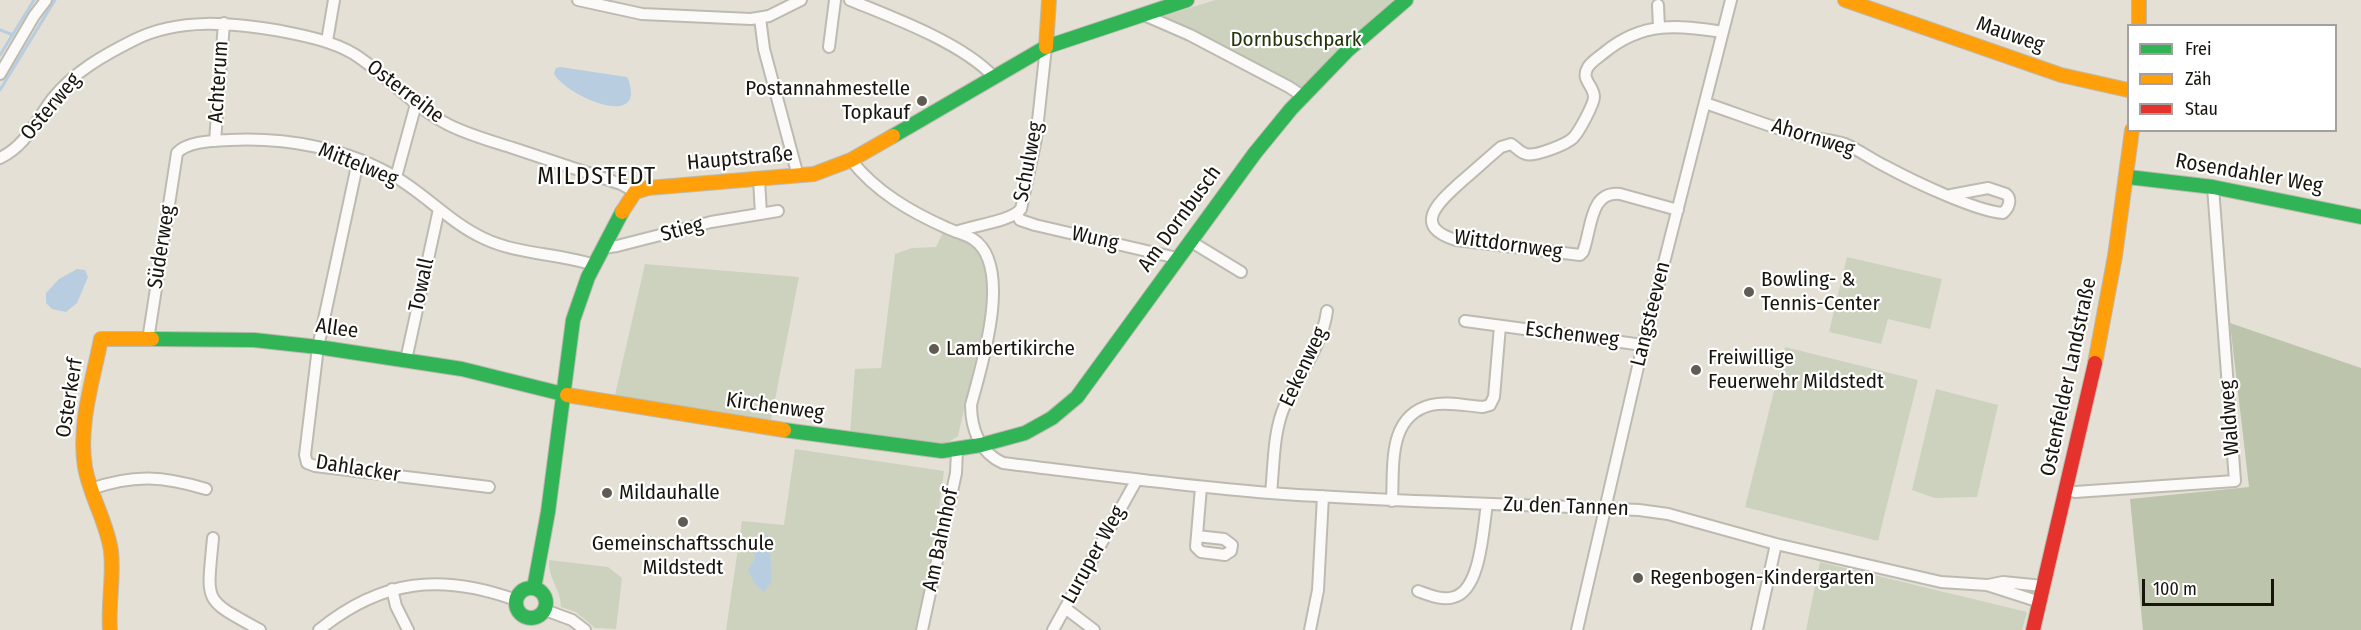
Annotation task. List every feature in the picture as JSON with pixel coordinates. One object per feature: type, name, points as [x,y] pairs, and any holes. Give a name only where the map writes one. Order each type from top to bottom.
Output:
[{"type":"street","points":[[0,74],[46,0]]},
{"type":"street","points":[[327,41],[334,0]]},
{"type":"street","points":[[578,0],[642,14],[760,18],[801,0]]},
{"type":"street","points":[[829,47],[835,0]]},
{"type":"street","points":[[850,0],[945,43],[985,67],[993,76]]},
{"type":"street","points":[[1046,46],[1049,0]]},
{"type":"street","name":"Hauptstraße","points":[[635,192],[648,188],[798,176],[834,168],[1046,46],[1187,0]]},
{"type":"street","name":"Am Dornbusch","points":[[981,445],[1025,433],[1052,418],[1077,396],[1255,153],[1291,109],[1348,50],[1406,0]]},
{"type":"street","name":"Langsteeven","points":[[1577,630],[1643,345],[1731,0]]},
{"type":"street","name":"Mauweg","points":[[1845,0],[2061,75],[2127,90]]},
{"type":"street","points":[[2139,0],[2139,24]]},
{"type":"street","points":[[1658,5],[1659,28]]},
{"type":"street","points":[[1144,15],[1200,40],[1304,97]]},
{"type":"street","points":[[760,18],[766,60],[798,176]]},
{"type":"street","name":"Osterreihe","points":[[169,28],[224,23],[259,27],[327,41],[351,52],[378,70],[416,104],[448,125],[621,184],[635,192]]},
{"type":"street","name":"Achterum","points":[[215,141],[224,23]]},
{"type":"street","name":"Wittdornweg","points":[[1678,210],[1620,194],[1611,193],[1602,196],[1596,204],[1586,246],[1580,255],[1456,240],[1440,235],[1434,227],[1432,218],[1433,210],[1443,198],[1501,147],[1511,144],[1527,155],[1536,154],[1574,137],[1593,103],[1593,91],[1585,76],[1590,64],[1620,40],[1631,34],[1676,26],[1723,32]]},
{"type":"street","name":"Osterweg","points":[[0,158],[20,145],[36,126],[53,98],[78,73],[136,39],[169,28]]},
{"type":"street","name":"Schulweg","points":[[956,232],[1017,214],[1021,209],[1035,139],[1046,46]]},
{"type":"street","name":"Ahornweg","points":[[1705,103],[1798,135],[1843,144],[1907,178],[1951,195],[1995,212],[2003,213],[2007,210],[2009,201],[2006,194],[1995,189],[1951,195]]},
{"type":"street","points":[[396,177],[416,104]]},
{"type":"street","name":"Ostenfelder Landstraße","points":[[2033,630],[2067,490],[2102,329],[2128,177],[2132,132]]},
{"type":"street","name":"Mittelweg","points":[[177,153],[187,146],[215,141],[282,140],[320,147],[358,160],[396,177],[465,228],[485,239],[520,251],[594,265]]},
{"type":"street","name":"Süderweg","points":[[148,340],[177,153]]},
{"type":"street","points":[[318,347],[358,160]]},
{"type":"street","points":[[851,160],[866,179],[885,194],[906,208],[973,240],[983,249],[991,271],[994,290],[993,310],[971,405],[974,426],[981,445],[990,458],[1003,464],[1136,480]]},
{"type":"street","name":"Rosendahler Weg","points":[[2128,177],[2212,187],[2361,217]]},
{"type":"street","points":[[759,179],[761,214]]},
{"type":"street","name":"Waldweg","points":[[2067,490],[2074,492],[2235,481],[2212,187]]},
{"type":"street","points":[[534,588],[547,522],[573,320],[582,291],[594,265],[635,192]]},
{"type":"street","name":"Towall","points":[[406,360],[439,209]]},
{"type":"street","name":"Stieg","points":[[603,248],[711,222],[778,211]]},
{"type":"street","name":"Wung","points":[[1017,214],[1020,220],[1035,225],[1178,258]]},
{"type":"street","points":[[1190,241],[1241,272]]},
{"type":"street","name":"Eekenweg","points":[[1271,493],[1279,422],[1284,406],[1324,332],[1327,311]]},
{"type":"street","name":"Eschenweg","points":[[1465,321],[1643,345]]},
{"type":"street","name":"Eschenweg","points":[[1392,501],[1396,441],[1407,417],[1432,404],[1483,407],[1490,405],[1494,397],[1500,326]]},
{"type":"street","name":"Allee","points":[[101,339],[254,340],[318,347],[462,369],[563,392]]},
{"type":"street","name":"Osterkerf","points":[[101,339],[84,436],[84,460],[91,489],[103,515],[111,555],[110,630]]},
{"type":"street","name":"Dahlacker","points":[[318,347],[305,455],[307,463],[315,466],[489,487]]},
{"type":"street","name":"Kirchenweg","points":[[563,392],[572,396],[760,427],[942,451],[981,445]]},
{"type":"street","name":"Am Bahnhof","points":[[922,630],[956,473],[957,450]]},
{"type":"street","points":[[91,489],[111,482],[160,477],[206,489]]},
{"type":"street","name":"Zu den Tannen","points":[[1136,480],[1271,493],[1392,501],[1639,510],[1668,514],[1776,544],[1941,582],[1987,585],[2040,602]]},
{"type":"street","name":"Luruper Weg","points":[[1053,630],[1136,480]]},
{"type":"street","points":[[1197,536],[1201,487]]},
{"type":"street","points":[[1310,630],[1317,597],[1323,496]]},
{"type":"street","points":[[1418,591],[1452,598],[1461,594],[1470,585],[1476,571],[1486,504]]},
{"type":"street","points":[[213,538],[209,585],[214,603],[224,611],[260,630]]},
{"type":"street","points":[[1757,630],[1776,544]]},
{"type":"street","name":"Zu den Tannen","points":[[1987,585],[2003,582],[2043,586]]},
{"type":"street","points":[[319,630],[339,614],[366,599],[392,589],[419,584],[446,583],[471,587],[516,600]]},
{"type":"street","points":[[534,588],[545,597],[545,610],[525,624],[516,600],[522,591],[534,588]]},
{"type":"street","points":[[392,589],[396,606],[408,630]]},
{"type":"street","points":[[1065,608],[1094,630]]},
{"type":"street","points":[[545,610],[572,620],[585,630]]},
{"type":"green space","name":"Dornbuschpark","points":[[1215,0],[1395,0],[1303,88],[1164,16]]},
{"type":"green space","points":[[943,233],[971,241],[983,255],[990,296],[958,436],[944,445],[850,434],[855,369],[881,368],[895,254],[912,248],[936,247]]},
{"type":"green space","points":[[1847,257],[1942,279],[1930,329],[1888,319],[1881,344],[1829,332]]},
{"type":"green space","points":[[645,264],[799,277],[771,420],[615,395]]},
{"type":"green space","points":[[2230,323],[2361,368],[2361,630],[2143,630],[2130,499],[2249,487]]},
{"type":"green space","points":[[1785,347],[1918,380],[1878,541],[1745,507]]},
{"type":"green space","points":[[1936,389],[1998,405],[1977,497],[1935,498],[1912,490]]},
{"type":"green space","points":[[795,449],[944,471],[934,546],[915,630],[726,630],[742,521],[784,525]]},
{"type":"green space","points":[[549,560],[608,567],[622,578],[616,629],[595,628],[576,612],[561,607],[550,573]]},
{"type":"green space","points":[[1820,562],[2027,612],[2022,630],[1806,630]]},
{"type":"water","points":[[556,68],[627,77],[631,95],[627,103],[618,106],[593,101],[568,88],[559,80],[554,73]]},
{"type":"water","points":[[77,269],[85,270],[88,277],[77,303],[66,312],[52,309],[46,303],[46,293],[59,279]]},
{"type":"water","points":[[769,535],[772,581],[764,592],[755,584],[748,570],[755,558],[750,539]]},
{"type":"waterway","points":[[0,55],[34,0]]},
{"type":"waterway","points":[[0,90],[55,0]]},
{"type":"waterway","points":[[0,30],[13,35]]},
{"type":"traffic: fast","points":[[893,136],[1046,47],[1187,0]]},
{"type":"traffic: fast","points":[[784,430],[942,451],[981,445],[1025,433],[1052,418],[1077,397],[1255,153],[1291,109],[1348,50],[1406,0]]},
{"type":"traffic: fast","points":[[2128,177],[2213,187],[2361,217]]},
{"type":"traffic: fast","points":[[534,588],[548,512],[573,320],[588,277],[622,212]]},
{"type":"traffic: fast","points":[[152,339],[254,340],[318,347],[462,369],[567,395]]},
{"type":"traffic: fast","points":[[531,588],[542,592],[546,603],[542,614],[531,618],[520,614],[516,603],[520,592],[531,588]]},
{"type":"traffic: slow","points":[[1046,47],[1049,0]]},
{"type":"traffic: slow","points":[[1845,0],[2061,75],[2127,90]]},
{"type":"traffic: slow","points":[[2139,0],[2139,24]]},
{"type":"traffic: slow","points":[[2095,363],[2115,256],[2132,132]]},
{"type":"traffic: slow","points":[[622,212],[635,192],[648,188],[814,174],[851,160],[893,136]]},
{"type":"traffic: slow","points":[[110,630],[111,551],[85,467],[83,451],[85,419],[101,339],[152,339]]},
{"type":"traffic: slow","points":[[567,395],[784,430]]},
{"type":"traffic: jam","points":[[2033,630],[2095,363]]},
{"type":"place","name":"Postannahmestelle Topkauf","points":[[922,101]]},
{"type":"place","name":"Bowling- & Tennis-Center","points":[[1749,292]]},
{"type":"place","name":"Lambertikirche","points":[[934,349]]},
{"type":"place","name":"Freiwillige Feuerwehr Mildstedt","points":[[1696,370]]},
{"type":"place","name":"Mildauhalle","points":[[607,493]]},
{"type":"place","name":"Gemeinschaftsschule Mildstedt","points":[[683,522]]},
{"type":"place","name":"Regenbogen-Kindergarten","points":[[1638,578]]},
{"type":"district","name":"MILDSTEDT","points":[[597,177]]}]
